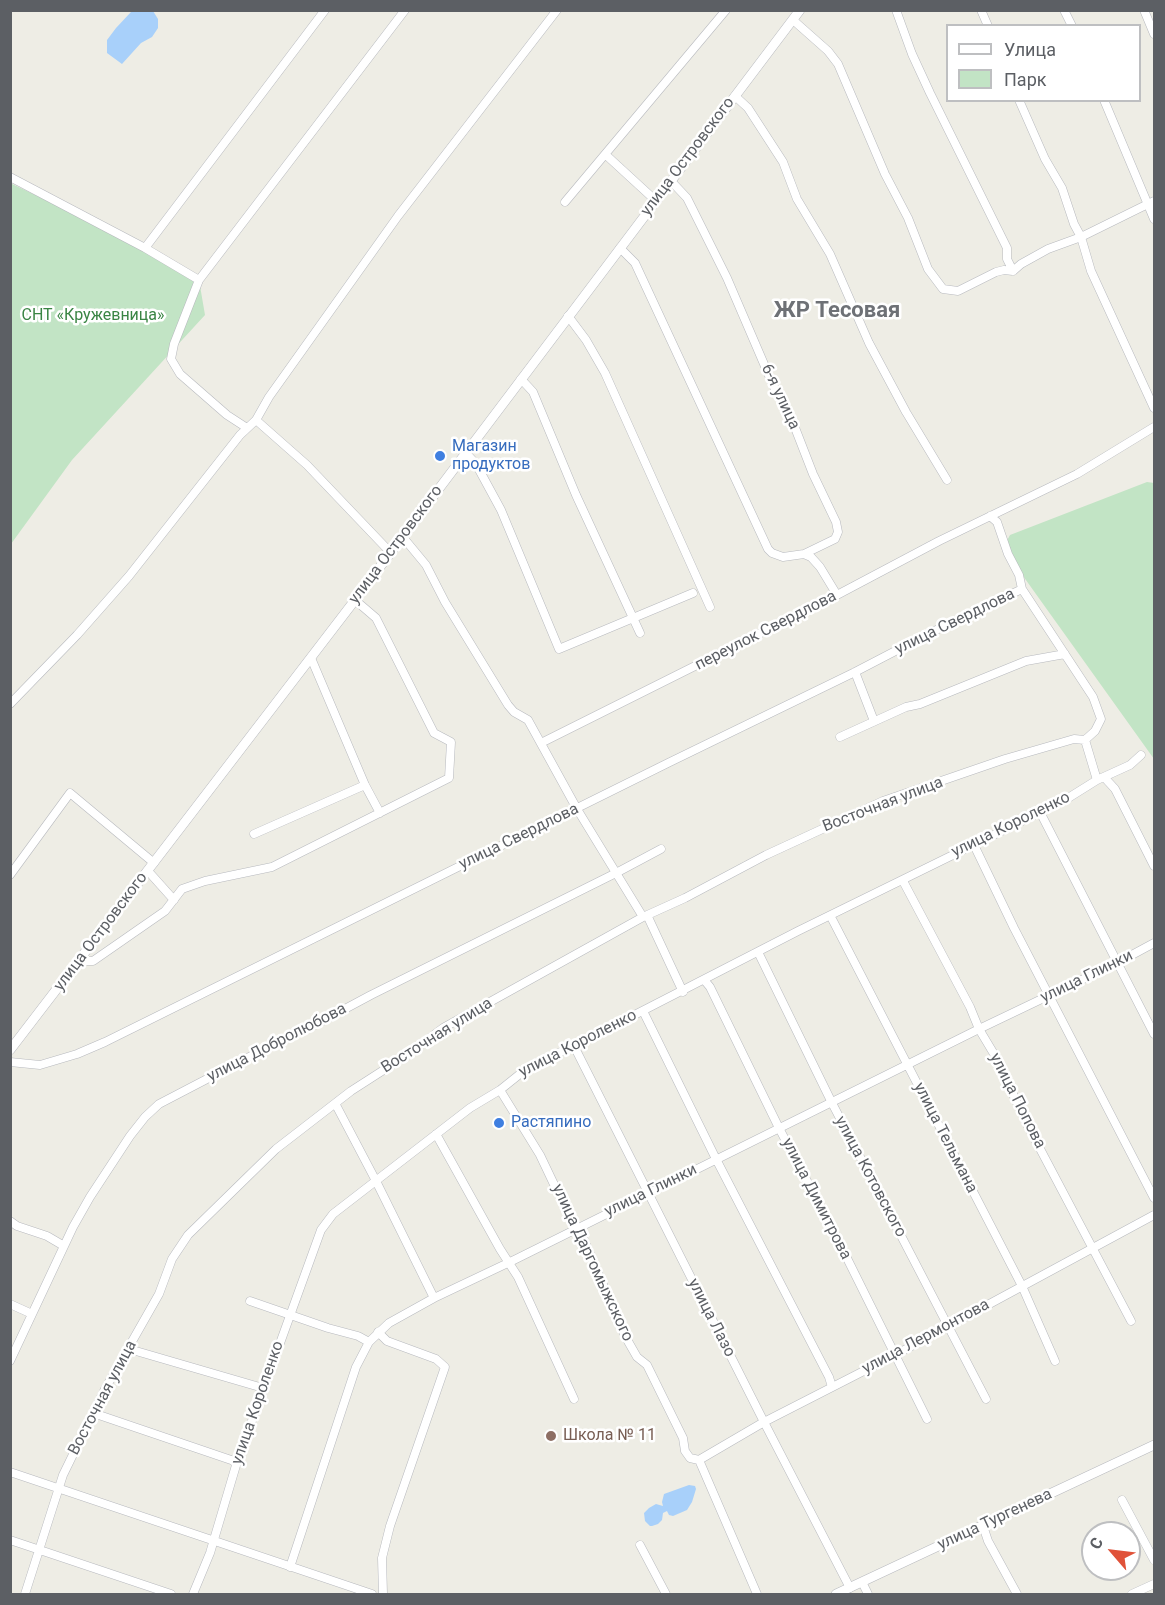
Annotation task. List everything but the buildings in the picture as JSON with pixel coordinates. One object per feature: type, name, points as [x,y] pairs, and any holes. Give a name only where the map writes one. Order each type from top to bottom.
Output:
[{"type":"street","points":[[145,248],[325,10]]},
{"type":"street","points":[[247,428],[227,415],[180,374],[171,359],[174,344],[199,280],[405,10]]},
{"type":"street","points":[[10,704],[77,635],[129,576],[247,428],[256,420],[269,398],[398,216],[557,10]]},
{"type":"street","points":[[565,202],[606,156],[726,10]]},
{"type":"street","points":[[896,10],[912,54],[930,93],[1007,248],[1007,259],[1013,271]]},
{"type":"street","points":[[1064,10],[1071,24]]},
{"type":"street","points":[[1144,10],[1155,34]]},
{"type":"street","points":[[796,13],[838,64],[885,174],[908,218],[928,269],[943,289],[958,291],[996,272],[1013,271],[1036,255],[1081,237],[1151,202]]},
{"type":"street","name":"улица Островского","points":[[10,1050],[355,600],[796,13]]},
{"type":"street","points":[[735,96],[748,108],[783,162],[797,199],[830,254],[869,343],[906,412],[947,480]]},
{"type":"street","points":[[1020,102],[1045,159],[1062,188],[1091,271],[1155,408]]},
{"type":"street","points":[[1105,102],[1151,202],[1155,219]]},
{"type":"street","points":[[606,156],[655,200]]},
{"type":"street","points":[[10,177],[145,248],[199,280]]},
{"type":"street","name":"6-я улица","points":[[671,181],[687,198],[726,278],[773,386],[792,420],[813,474],[836,522],[838,532],[835,539],[804,554]]},
{"type":"street","points":[[620,248],[635,263],[768,549],[783,557],[804,554],[815,561],[837,595]]},
{"type":"street","points":[[568,316],[586,340],[605,373],[710,607]]},
{"type":"street","points":[[521,379],[533,392],[576,495],[640,633]]},
{"type":"street","points":[[256,420],[307,465],[390,552]]},
{"type":"street","name":"переулок Свердлова","points":[[541,743],[1077,474],[1155,427]]},
{"type":"street","points":[[466,453],[476,464],[501,510],[559,649],[693,593]]},
{"type":"street","points":[[990,516],[997,522],[1008,554],[1019,575],[1022,589],[1093,697],[1101,719],[1095,731],[1085,740],[1101,779],[1115,789],[1155,866]]},
{"type":"street","points":[[402,536],[426,565],[462,632],[498,690],[514,712],[528,720],[577,809],[645,916],[683,992]]},
{"type":"street","name":"улица Свердлова","points":[[10,1062],[40,1065],[78,1054],[105,1042],[1022,589]]},
{"type":"street","points":[[79,961],[93,961],[165,910],[182,890],[205,881],[272,867],[448,778],[451,742],[434,734],[375,618],[355,600]]},
{"type":"street","points":[[840,737],[874,721],[1026,661],[1065,654]]},
{"type":"street","points":[[311,658],[365,785],[380,813]]},
{"type":"street","points":[[855,672],[874,721]]},
{"type":"street","name":"Восточная улица","points":[[25,1594],[57,1488],[93,1413],[159,1294],[172,1259],[188,1235],[261,1162],[373,1076],[407,1055],[443,1028],[645,916],[861,810],[1005,759],[1074,739],[1085,740]]},
{"type":"street","name":"улица Короленко","points":[[193,1594],[214,1542],[237,1462],[290,1314],[321,1230],[333,1214],[470,1108],[500,1090],[530,1066],[683,992],[705,981],[713,974],[1065,800],[1130,765],[1141,755]]},
{"type":"street","points":[[254,834],[365,785]]},
{"type":"street","points":[[10,875],[70,793],[151,867],[174,900]]},
{"type":"street","points":[[1040,812],[1155,1034]]},
{"type":"street","points":[[974,845],[1014,928],[1155,1198]]},
{"type":"street","name":"улица Добролюбова","points":[[10,1361],[64,1246],[90,1197],[124,1144],[145,1117],[159,1104],[662,849]]},
{"type":"street","name":"улица Попова","points":[[903,881],[1131,1321]]},
{"type":"street","name":"улица Тельмана","points":[[831,917],[1022,1286],[1055,1361]]},
{"type":"street","name":"улица Глинки","points":[[290,1568],[356,1367],[369,1342],[378,1332],[400,1316],[1155,943]]},
{"type":"street","name":"улица Котовского","points":[[758,952],[832,1103],[986,1399]]},
{"type":"street","name":"улица Димитрова","points":[[705,981],[927,1419]]},
{"type":"street","points":[[643,1011],[716,1159],[829,1377],[832,1387]]},
{"type":"street","name":"улица Лазо","points":[[574,1046],[850,1588]]},
{"type":"street","name":"улица Даргомыжского","points":[[500,1090],[540,1155],[584,1240],[625,1336],[637,1357],[647,1365],[683,1438],[685,1451],[690,1458],[699,1460],[757,1594]]},
{"type":"street","points":[[336,1105],[434,1298]]},
{"type":"street","points":[[436,1134],[500,1249],[510,1262],[574,1399]]},
{"type":"street","name":"улица Лермонтова","points":[[699,1460],[764,1422],[895,1355],[1155,1215]]},
{"type":"street","points":[[10,1221],[47,1236],[64,1246]]},
{"type":"street","points":[[250,1301],[358,1336],[369,1342]]},
{"type":"street","points":[[10,1305],[32,1314]]},
{"type":"street","points":[[378,1332],[387,1341],[436,1359],[445,1367],[390,1526],[382,1558],[383,1594]]},
{"type":"street","points":[[129,1349],[263,1388]]},
{"type":"street","points":[[93,1413],[237,1462]]},
{"type":"street","name":"улица Тургенева","points":[[836,1594],[1155,1445]]},
{"type":"street","points":[[10,1472],[372,1594]]},
{"type":"street","points":[[1122,1500],[1155,1560]]},
{"type":"street","points":[[983,1526],[988,1541],[1017,1594]]},
{"type":"street","points":[[10,1540],[171,1594]]},
{"type":"street","points":[[640,1545],[666,1594]]},
{"type":"street","points":[[862,1582],[868,1594]]},
{"type":"street","points":[[1132,1594],[1155,1584]]},
{"type":"green space","name":"СНТ «Кружевница»","points":[[10,183],[84,218],[199,280],[205,315],[72,460],[11,544]]},
{"type":"green space","points":[[1147,482],[1154,483],[1154,759],[1003,548],[1010,535]]},
{"type":"water","points":[[153,11],[158,19],[158,28],[152,37],[141,43],[122,64],[107,53],[107,40],[131,12]]},
{"type":"water","points":[[689,1485],[695,1486],[696,1489],[687,1510],[673,1516],[667,1511],[663,1513],[662,1520],[658,1524],[652,1526],[645,1521],[644,1513],[649,1508],[656,1504],[663,1506],[664,1494]]},
{"type":"place","name":"Магазин продуктов","points":[[440,456]]},
{"type":"place","name":"Растяпино","points":[[499,1123]]},
{"type":"place","name":"Школа № 11","points":[[551,1436]]},
{"type":"district","name":"ЖР Тесовая","points":[[837,311]]}]
